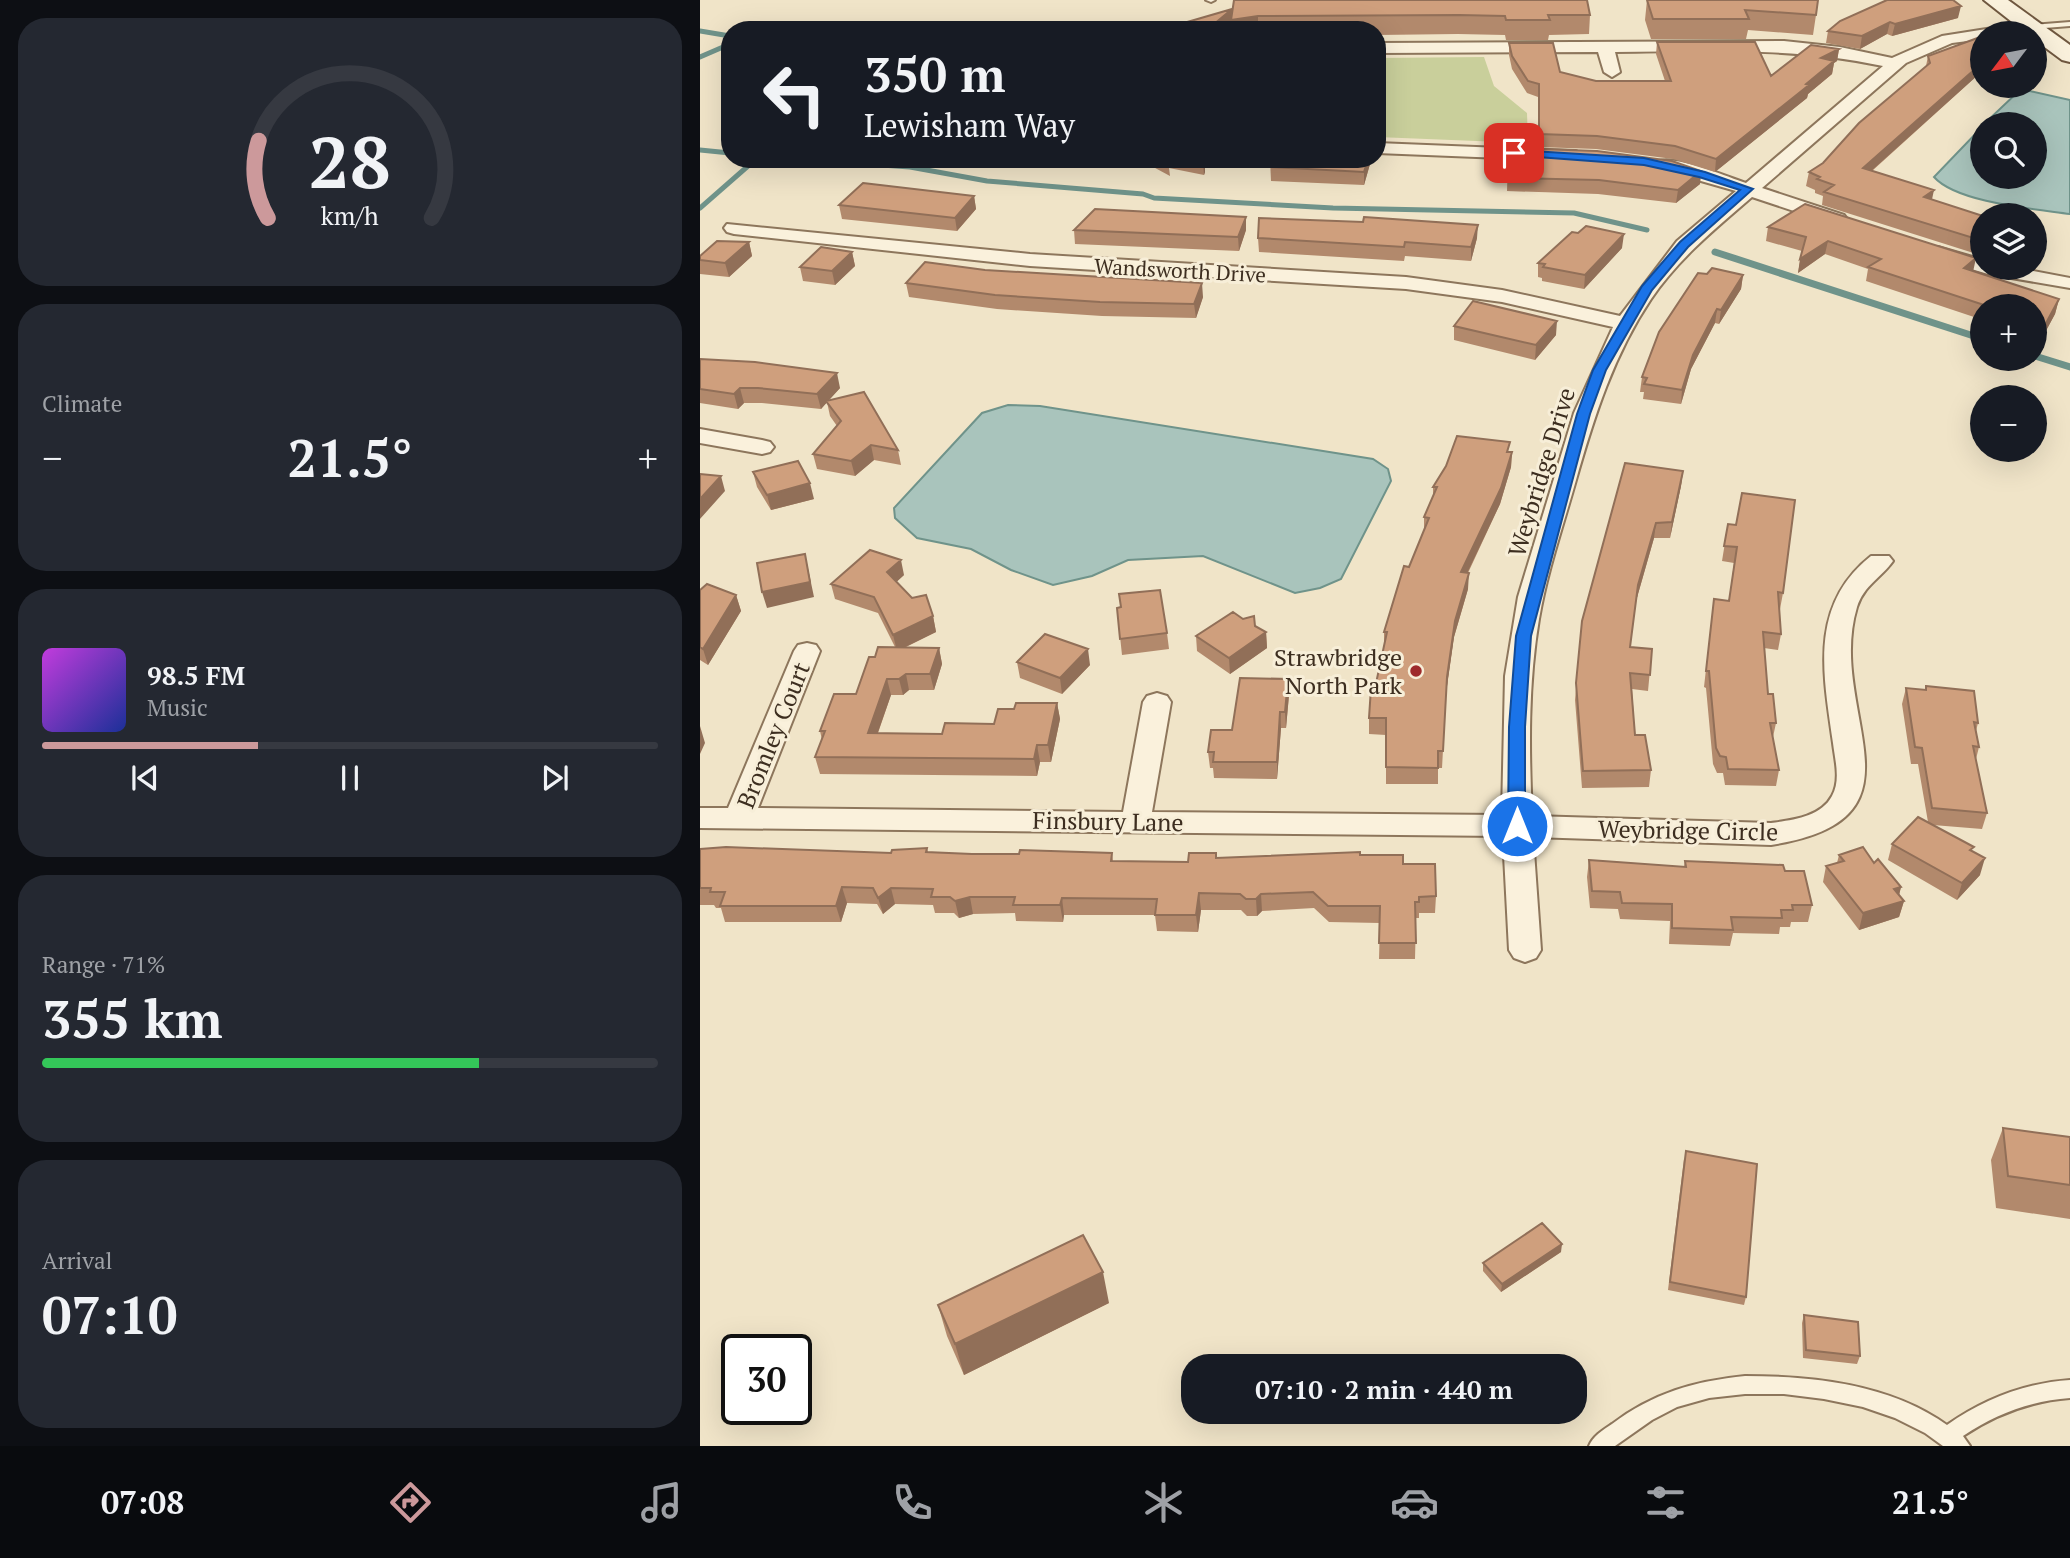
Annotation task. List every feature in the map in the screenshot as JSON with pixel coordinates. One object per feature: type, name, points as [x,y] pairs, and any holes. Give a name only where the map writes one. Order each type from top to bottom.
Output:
[{"type":"main road","points":[[1994,0],[2023,21]]},
{"type":"main road","points":[[2028,0],[2068,26]]},
{"type":"main road","points":[[2048,39],[2070,55]]},
{"type":"street","name":"Weybridge Drive","points":[[1525,950],[1517,826],[1517,727],[1523,636],[1583,414],[1600,370],[1624,323],[1667,263],[1748,189],[1895,64],[1912,53],[1948,39],[1970,36]]},
{"type":"street","points":[[1386,48],[1784,46],[1840,52],[1895,64]]},
{"type":"street","points":[[1605,47],[1612,72]]},
{"type":"street","points":[[1386,148],[1595,157]]},
{"type":"street","points":[[1644,162],[1702,174],[1860,227]]},
{"type":"street","name":"Wandsworth Drive","points":[[734,228],[1030,260],[1406,283],[1502,296],[1624,323]]},
{"type":"street","points":[[1923,248],[1970,262]]},
{"type":"street","points":[[2047,279],[2067,283]]},
{"type":"street","points":[[700,436],[762,447]]},
{"type":"street","name":"Weybridge Circle","points":[[1517,826],[1771,834],[1800,830],[1835,812],[1847,796],[1852,779],[1838,683],[1843,608],[1851,589],[1880,561]]},
{"type":"street","name":"Bromley Court","points":[[739,818],[807,651]]},
{"type":"street","points":[[1136,821],[1157,702]]},
{"type":"street","name":"Finsbury Lane","points":[[700,818],[1517,826]]},
{"type":"lane","points":[[2048,27],[2068,26]]},
{"type":"lane","points":[[1599,1446],[1639,1415],[1677,1397],[1729,1387],[1794,1384],[1843,1392],[1892,1408],[1954,1441],[1982,1411],[2023,1395],[2070,1389]]},
{"type":"green space","points":[[1484,57],[1494,86],[1527,113],[1528,143],[1386,137],[1386,58]]},
{"type":"water","points":[[2048,95],[2070,100],[2070,214],[2047,211],[2047,203],[1998,203],[1978,199],[1945,186],[1934,177],[1970,140],[1970,189],[2047,189],[2047,112],[1997,112],[2011,98],[2048,98]]},
{"type":"water","points":[[1008,405],[1040,406],[1373,459],[1388,469],[1391,481],[1341,579],[1320,588],[1295,593],[1203,556],[1128,560],[1092,576],[1053,585],[1011,570],[971,549],[917,538],[895,518],[894,508],[982,413]]},
{"type":"building","points":[[1234,0],[1587,0],[1590,15],[1548,15],[1550,20],[1506,20],[1505,16],[1459,15],[1258,16],[1231,20]]},
{"type":"building","points":[[1647,0],[1818,0],[1816,15],[1745,10],[1749,19],[1653,19]]},
{"type":"building","points":[[1887,0],[1953,0],[1961,6],[1895,24],[1890,22],[1862,36],[1828,31],[1840,21]]},
{"type":"building","points":[[1232,9],[1218,21],[1191,21]]},
{"type":"building","points":[[1970,41],[1970,73],[1863,168],[1934,190],[1924,197],[1970,212],[1970,237],[1824,192],[1834,185],[1817,179],[1820,177],[1809,172],[1823,163],[1859,123],[1930,63],[1928,56]]},
{"type":"building","points":[[1657,42],[1755,42],[1771,76],[1811,45],[1839,49],[1821,58],[1834,61],[1806,84],[1809,85],[1716,159],[1675,146],[1597,136],[1539,134],[1539,84],[1528,81],[1512,56],[1509,43],[1553,43],[1560,72],[1596,81],[1671,81]]},
{"type":"building","points":[[1539,149],[1597,151],[1672,161],[1701,171],[1678,190],[1599,180],[1508,178],[1508,157],[1539,158]]},
{"type":"building","points":[[1289,168],[1365,168],[1364,172]]},
{"type":"building","points":[[863,183],[974,196],[955,218],[839,205]]},
{"type":"building","points":[[1805,204],[1970,256],[1970,263],[1964,268],[1970,270],[1970,280],[2001,280],[2044,294],[1970,294],[1970,300],[1868,267],[1881,259],[1828,241],[1800,259],[1806,237],[1768,227]]},
{"type":"building","points":[[1095,209],[1246,217],[1238,237],[1074,230]]},
{"type":"building","points":[[1364,217],[1478,225],[1471,247],[1405,242],[1404,247],[1258,238],[1259,218],[1363,222]]},
{"type":"building","points":[[1586,226],[1624,234],[1585,275],[1543,267],[1545,264],[1538,263],[1572,232],[1578,233]]},
{"type":"building","points":[[717,241],[749,242],[725,263],[700,260],[700,256]]},
{"type":"building","points":[[821,247],[852,252],[832,271],[800,267]]},
{"type":"building","points":[[925,262],[985,270],[1202,283],[1194,304],[1100,302],[995,295],[906,283]]},
{"type":"building","points":[[1712,268],[1743,275],[1721,310],[1717,309],[1693,355],[1682,390],[1644,384],[1647,378],[1642,377],[1659,332],[1698,273],[1707,274]]},
{"type":"building","points":[[2047,295],[2059,299],[2047,321]]},
{"type":"building","points":[[1473,301],[1557,321],[1536,345],[1454,326]]},
{"type":"building","points":[[700,359],[755,362],[837,373],[817,394],[740,388],[734,394],[700,389]]},
{"type":"building","points":[[864,392],[898,450],[871,445],[851,461],[813,454],[841,421],[826,401]]},
{"type":"building","points":[[1457,436],[1510,442],[1507,452],[1512,452],[1501,488],[1461,572],[1469,573],[1455,621],[1447,677],[1443,751],[1438,751],[1438,768],[1386,767],[1386,718],[1369,718],[1371,688],[1375,688],[1387,632],[1384,632],[1404,566],[1409,567],[1429,518],[1424,517],[1437,487],[1433,487],[1446,466]]},
{"type":"building","points":[[798,461],[810,483],[767,495],[753,472]]},
{"type":"building","points":[[1625,463],[1683,471],[1672,522],[1656,523],[1638,585],[1630,647],[1652,649],[1650,675],[1630,673],[1635,735],[1645,735],[1651,770],[1583,771],[1576,683],[1582,621]]},
{"type":"building","points":[[700,474],[721,476],[700,499]]},
{"type":"building","points":[[1742,493],[1795,500],[1783,593],[1778,592],[1781,634],[1763,632],[1768,694],[1773,694],[1776,723],[1770,723],[1779,770],[1728,769],[1726,757],[1720,756],[1716,748],[1709,671],[1706,671],[1714,599],[1729,601],[1737,547],[1724,546],[1728,524],[1736,525]]},
{"type":"building","points":[[870,550],[901,560],[887,572],[912,598],[926,595],[933,616],[893,635],[874,597],[831,584]]},
{"type":"building","points":[[805,554],[810,582],[762,592],[757,563]]},
{"type":"building","points":[[707,584],[736,595],[703,649],[700,647],[700,590]]},
{"type":"building","points":[[1160,590],[1167,633],[1120,639],[1117,608],[1121,607],[1119,594]]},
{"type":"building","points":[[1233,612],[1243,619],[1254,616],[1255,626],[1266,632],[1229,658],[1196,636]]},
{"type":"building","points":[[1045,634],[1088,649],[1060,678],[1017,662]]},
{"type":"building","points":[[878,647],[939,648],[930,674],[906,674],[899,679],[887,679],[868,733],[942,734],[945,723],[994,724],[998,709],[1014,709],[1016,703],[1057,703],[1048,745],[1037,745],[1034,759],[815,757],[825,731],[820,731],[834,694],[856,694],[869,657],[875,657]]},
{"type":"building","points":[[1240,678],[1288,679],[1285,712],[1280,712],[1277,762],[1213,762],[1214,752],[1208,752],[1211,730],[1232,730]]},
{"type":"building","points":[[1926,686],[1974,691],[1978,723],[1974,722],[1979,747],[1973,746],[1987,813],[1932,808],[1922,748],[1915,747],[1906,688],[1926,690]]},
{"type":"building","points":[[1918,817],[1974,847],[1970,850],[1985,858],[1962,883],[1892,844]]},
{"type":"building","points":[[726,847],[891,853],[892,850],[927,848],[926,852],[972,854],[1019,854],[1020,850],[1112,853],[1111,861],[1188,862],[1189,853],[1216,853],[1216,858],[1360,852],[1360,855],[1403,855],[1403,864],[1435,864],[1436,896],[1419,897],[1419,902],[1415,902],[1416,943],[1379,943],[1380,906],[1328,906],[1313,892],[1261,894],[1256,899],[1246,899],[1240,894],[1199,893],[1196,915],[1155,915],[1157,899],[1062,898],[1060,905],[1013,905],[1015,897],[970,897],[955,901],[950,897],[931,897],[933,889],[891,888],[878,898],[873,888],[842,887],[836,906],[720,906],[725,892],[710,892],[711,888],[700,888],[700,849]]},
{"type":"building","points":[[1863,847],[1874,863],[1878,859],[1901,887],[1894,889],[1904,901],[1863,913],[1826,866],[1844,861],[1839,855]]},
{"type":"building","points":[[1589,860],[1686,867],[1685,861],[1783,865],[1785,871],[1804,871],[1812,905],[1792,905],[1793,910],[1781,910],[1782,918],[1731,917],[1733,930],[1672,928],[1672,904],[1622,903],[1620,892],[1592,891]]},
{"type":"building","points":[[2003,1128],[2070,1137],[2070,1185],[2008,1176]]},
{"type":"building","points":[[1686,1151],[1757,1164],[1746,1297],[1670,1282]]},
{"type":"building","points":[[1542,1223],[1562,1244],[1502,1284],[1483,1263]]},
{"type":"building","points":[[1083,1235],[1103,1272],[955,1344],[938,1305]]},
{"type":"building","points":[[1804,1315],[1858,1322],[1860,1356],[1806,1350]]},
{"type":"waterway","points":[[700,31],[721,34]]},
{"type":"waterway","points":[[700,57],[721,48]]},
{"type":"waterway","points":[[700,150],[721,152]]},
{"type":"waterway","points":[[700,208],[746,168]]},
{"type":"waterway","points":[[916,168],[987,181],[1143,194],[1154,198],[1333,208],[1574,213],[1647,230]]},
{"type":"waterway","points":[[1715,252],[1970,335]]},
{"type":"waterway","points":[[2047,360],[2070,367]]},
{"type":"place","name":"Strawbridge North Park","points":[[1416,671]]},
{"type":"route","points":[[1514,153],[1620,158],[1702,174],[1748,189],[1684,244],[1635,304],[1600,370],[1583,414],[1523,636],[1517,727],[1517,826]]}]
